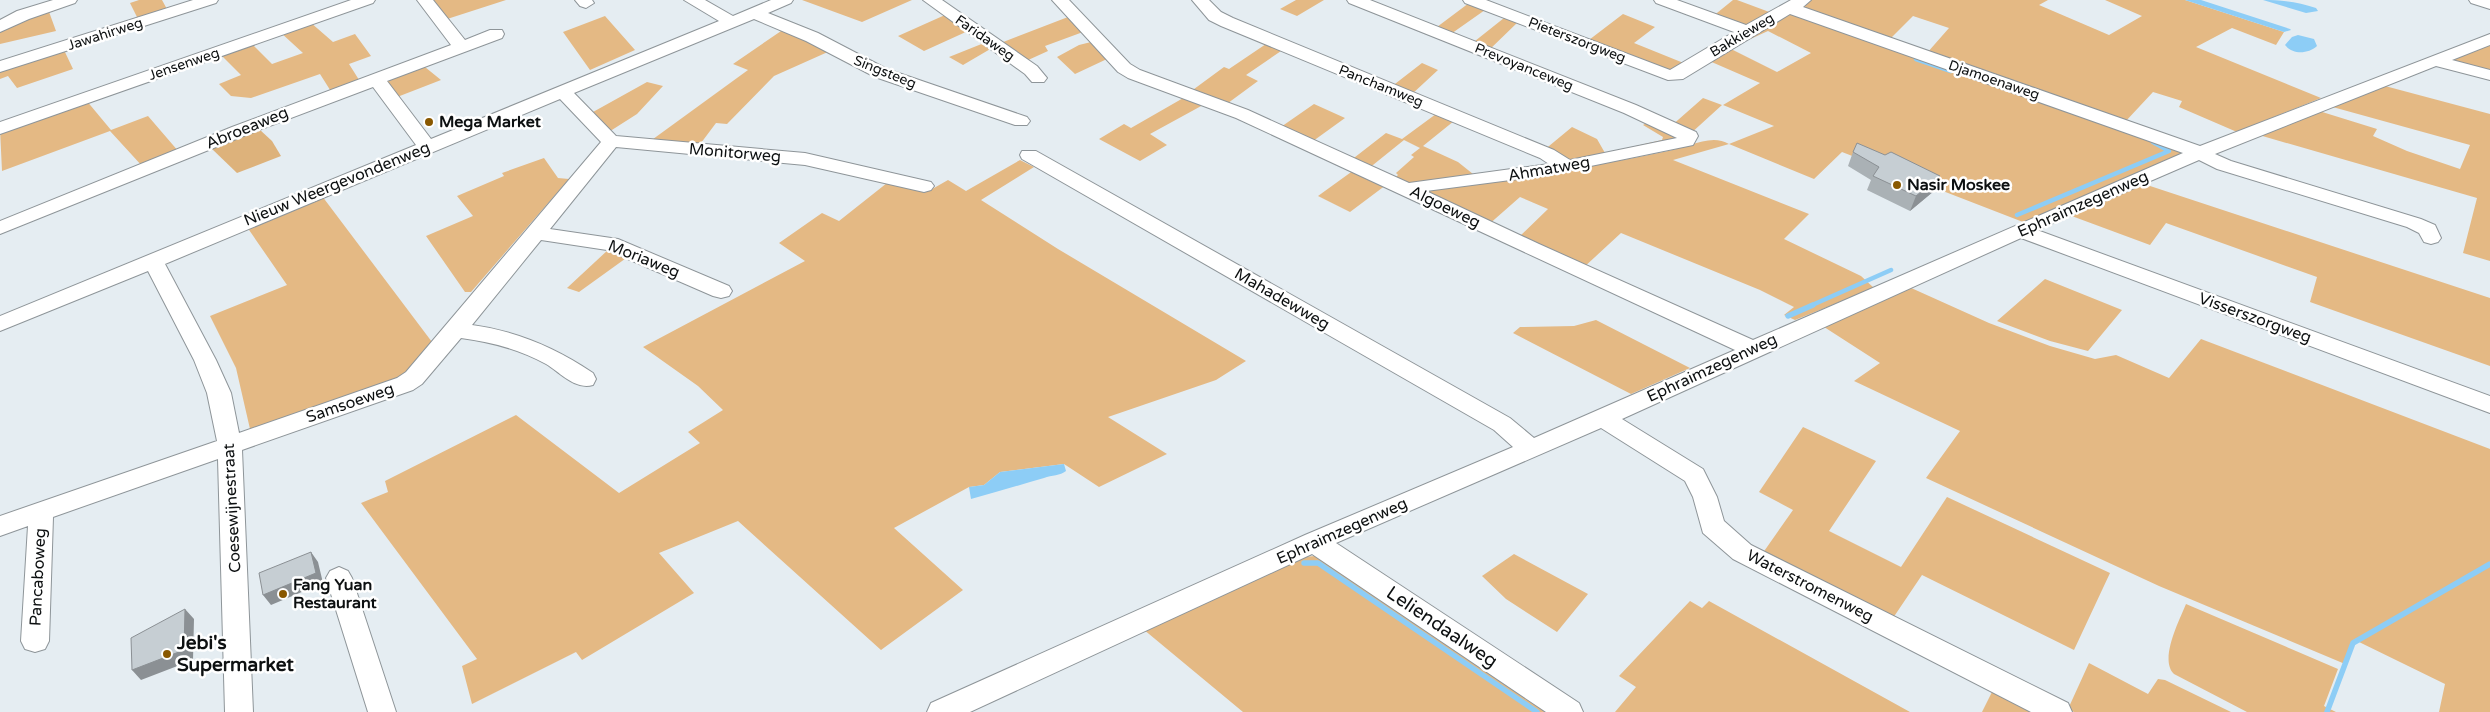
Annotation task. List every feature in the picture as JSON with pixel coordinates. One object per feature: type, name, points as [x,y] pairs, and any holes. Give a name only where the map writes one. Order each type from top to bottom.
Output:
[{"type":"street","points":[[0,27],[23,15],[69,0]]},
{"type":"street","name":"Jawahirweg","points":[[0,67],[210,0]]},
{"type":"street","name":"Jensenweg","points":[[0,128],[367,0]]},
{"type":"street","points":[[425,0],[462,46]]},
{"type":"street","points":[[692,0],[715,11],[730,22]]},
{"type":"street","name":"Nieuw Weergevondenweg","points":[[0,324],[427,147],[564,93],[785,0]]},
{"type":"street","name":"Faridaweg","points":[[931,0],[1031,70],[1038,78]]},
{"type":"street","name":"Algoeweg","points":[[1060,0],[1124,68],[1134,74],[1242,114],[1753,349]]},
{"type":"street","name":"Panchamweg","points":[[1200,0],[1215,16],[1227,22],[1310,58],[1547,154],[1566,166]]},
{"type":"street","name":"Prevoyanceweg","points":[[1355,0],[1630,109],[1685,133],[1688,139]]},
{"type":"street","name":"Pieterszorgweg","points":[[1471,0],[1668,75],[1677,75],[1682,72]]},
{"type":"street","points":[[1662,0],[1747,31]]},
{"type":"street","points":[[2477,0],[2490,4]]},
{"type":"street","name":"Bakkieweg","points":[[1682,72],[1747,31],[1797,4]]},
{"type":"street","name":"Djamoenaweg","points":[[1797,4],[2182,145],[2197,154],[2224,165],[2414,223],[2428,229],[2431,238]]},
{"type":"street","name":"Singsteeg","points":[[754,13],[812,37],[881,73],[1021,121]]},
{"type":"street","name":"Abroeaweg","points":[[0,228],[239,131],[496,34]]},
{"type":"street","name":"Ephraimzegenweg","points":[[948,710],[1314,542],[1602,418],[1753,349],[2020,232],[2031,225],[2197,154],[2490,39]]},
{"type":"street","points":[[2437,61],[2490,75]]},
{"type":"street","points":[[376,79],[427,147]]},
{"type":"street","name":"Monitorweg","points":[[564,93],[610,141],[813,160],[924,186]]},
{"type":"street","name":"Ahmatweg","points":[[1407,189],[1431,182],[1491,179],[1566,166],[1641,152],[1688,139]]},
{"type":"street","name":"Samsoeweg","points":[[0,526],[405,384],[414,378],[456,330],[608,145]]},
{"type":"street","name":"Mahadewweg","points":[[1029,155],[1502,424],[1530,448]]},
{"type":"street","name":"Visserszorgweg","points":[[2020,232],[2490,405]]},
{"type":"street","name":"Moriaweg","points":[[534,233],[611,244],[721,291]]},
{"type":"street","name":"Coesewijnestraat","points":[[152,261],[205,360],[219,393],[230,445],[237,711]]},
{"type":"street","points":[[456,330],[486,333],[517,341],[554,358],[585,379]]},
{"type":"street","name":"Waterstromenweg","points":[[1602,418],[1694,475],[1705,497],[1712,526],[1742,552],[2058,712]]},
{"type":"street","name":"Pancaboweg","points":[[35,641],[41,512]]},
{"type":"street","name":"Leliendaalweg","points":[[1314,542],[1569,712]]},
{"type":"street","points":[[339,578],[382,712]]},
{"type":"shaded area","points":[[139,0],[162,0],[168,11],[139,21],[130,3]]},
{"type":"shaded area","points":[[433,0],[506,0],[441,21],[426,2]]},
{"type":"shaded area","points":[[802,0],[912,0],[862,22]]},
{"type":"shaded area","points":[[1296,0],[1324,0],[1297,16],[1280,9]]},
{"type":"shaded area","points":[[1733,0],[1772,13],[1748,27],[1712,17]]},
{"type":"shaded area","points":[[1809,0],[2048,0],[2039,5],[2109,35],[2142,16],[2105,0],[2185,0],[2284,32],[2276,45],[2232,28],[2196,47],[2321,98],[2237,132],[2179,107],[2182,101],[2153,92],[2125,122],[1927,53],[1949,28],[1913,16],[1889,40],[1802,8]]},
{"type":"shaded area","points":[[1469,3],[1485,10],[1448,36],[1433,30]]},
{"type":"shaded area","points":[[48,9],[56,31],[0,44],[0,27]]},
{"type":"shaded area","points":[[1792,13],[2181,152],[2181,154],[2023,222],[1842,152],[1814,179],[1729,144],[1774,126],[1723,105],[1760,83],[1707,60],[1727,47],[1777,72],[1811,53],[1768,31],[1746,41],[1781,16]]},
{"type":"shaded area","points":[[1623,14],[1655,27],[1634,43],[1686,64],[1679,69],[1668,70],[1585,43]]},
{"type":"shaded area","points":[[945,15],[968,31],[924,51],[898,36]]},
{"type":"shaded area","points":[[605,16],[635,50],[590,70],[563,32]]},
{"type":"shaded area","points":[[1068,17],[1083,32],[1045,46],[1048,51],[1026,61],[998,44]]},
{"type":"shaded area","points":[[1504,18],[1518,22],[1487,52],[1470,45]]},
{"type":"shaded area","points":[[310,22],[333,42],[355,34],[371,56],[349,64],[361,83],[332,93],[320,74],[251,98],[231,96],[219,84],[241,75],[220,54],[251,43],[272,64],[303,53],[280,32]]},
{"type":"shaded area","points":[[784,29],[830,51],[774,76],[727,124],[716,123],[698,147],[649,142],[748,70],[733,64]]},
{"type":"shaded area","points":[[1091,42],[1107,59],[1075,74],[1057,57],[1079,45]]},
{"type":"shaded area","points":[[984,43],[992,48],[963,65],[949,57]]},
{"type":"shaded area","points":[[1266,44],[1281,51],[1246,75],[1258,81],[1224,106],[1190,92],[1224,67],[1229,69]]},
{"type":"shaded area","points":[[2490,44],[2490,72],[2454,61],[2453,59]]},
{"type":"shaded area","points":[[64,50],[73,69],[17,88],[8,76],[0,79],[0,69]]},
{"type":"shaded area","points":[[420,63],[441,80],[392,99],[382,81]]},
{"type":"shaded area","points":[[1422,63],[1438,70],[1411,95],[1391,87]]},
{"type":"shaded area","points":[[647,82],[663,86],[637,114],[604,135],[584,117]]},
{"type":"shaded area","points":[[2385,86],[2490,114],[2490,261],[2463,253],[2477,198],[2259,135],[2319,111],[2377,129],[2373,136],[2407,151],[2460,169],[2470,145],[2329,106]]},
{"type":"shaded area","points":[[1185,97],[1203,105],[1150,134],[1167,145],[1140,161],[1099,139],[1124,124],[1131,128]]},
{"type":"shaded area","points":[[1703,98],[1722,105],[1689,135],[1670,127]]},
{"type":"shaded area","points":[[86,100],[111,130],[148,116],[179,152],[143,167],[110,131],[2,171],[0,129]]},
{"type":"shaded area","points":[[1314,104],[1345,118],[1309,144],[1278,129]]},
{"type":"shaded area","points":[[1436,114],[1454,121],[1423,146],[1458,162],[1478,178],[1426,181],[1410,184],[1394,179],[1398,175],[1396,173],[1414,157],[1411,155],[1420,148],[1404,140],[1368,169],[1350,161],[1386,133],[1402,139]]},
{"type":"shaded area","points":[[1648,122],[1679,139],[1572,163],[1543,151],[1572,127],[1597,139],[1605,153],[1662,140],[1663,137],[1643,125]]},
{"type":"shaded area","points":[[259,129],[272,141],[281,156],[237,173],[211,148]]},
{"type":"shaded area","points":[[1715,140],[1729,144],[1673,160],[1809,214],[1784,239],[1861,276],[1874,288],[1795,320],[1784,315],[1794,307],[1760,290],[1621,233],[1582,269],[1520,236],[1548,209],[1520,197],[1487,226],[1425,196],[1423,189],[1515,178],[1577,168],[1668,151],[1699,142]]},
{"type":"shaded area","points":[[544,158],[558,178],[569,179],[471,292],[465,292],[426,236],[473,216],[457,196],[504,176],[502,173]]},
{"type":"shaded area","points":[[1020,160],[1034,167],[981,200],[1058,249],[1246,361],[1216,380],[1108,417],[1167,454],[1099,487],[1064,464],[1000,472],[984,485],[969,487],[894,528],[963,590],[881,650],[738,521],[659,553],[694,593],[582,660],[576,652],[472,704],[462,666],[477,659],[361,503],[388,492],[385,481],[516,415],[619,493],[700,443],[688,432],[723,410],[698,386],[643,347],[805,261],[779,243],[822,213],[839,221],[887,183],[927,192],[948,180],[966,191]]},
{"type":"shaded area","points":[[1354,170],[1386,185],[1350,212],[1318,196]]},
{"type":"shaded area","points":[[2141,183],[2490,298],[2490,366],[2310,302],[2317,277],[2166,223],[2150,245],[2069,215]]},
{"type":"shaded area","points":[[322,196],[432,342],[402,377],[252,431],[236,368],[210,316],[287,285],[247,227]]},
{"type":"shaded area","points":[[609,249],[629,256],[579,292],[567,288]]},
{"type":"shaded area","points":[[2045,279],[2122,310],[2088,351],[2050,341],[1997,321]]},
{"type":"shaded area","points":[[1909,287],[1989,323],[2050,346],[2095,359],[2116,355],[2169,378],[2201,339],[2490,449],[2490,712],[2439,712],[2445,684],[2357,641],[2353,643],[2345,664],[2159,586],[1926,478],[1960,431],[1854,381],[1880,363],[1821,325]]},
{"type":"shaded area","points":[[1596,320],[1690,368],[1631,394],[1513,333],[1520,327],[1574,326]]},
{"type":"shaded area","points":[[1803,427],[1876,461],[1829,531],[1901,567],[1947,497],[2110,573],[2074,650],[1922,575],[1891,621],[1760,557],[1793,510],[1759,492]]},
{"type":"shaded area","points":[[1514,554],[1588,594],[1557,632],[1506,599],[1482,576]]},
{"type":"shaded area","points":[[1315,556],[1556,712],[1243,712],[1143,629],[1304,557]]},
{"type":"shaded area","points":[[1690,601],[1702,608],[1709,601],[1910,712],[1615,712],[1636,687],[1619,676]]},
{"type":"shaded area","points":[[2186,604],[2338,669],[2324,706],[2336,712],[2247,712],[2174,674],[2170,668],[2169,650]]},
{"type":"shaded area","points":[[2089,663],[2148,694],[2158,679],[2165,680],[2231,712],[2074,712],[2068,709]]},
{"type":"shaded area","points":[[1995,686],[2046,712],[1982,712]]},
{"type":"water","points":[[2185,0],[2201,0],[2291,30],[2284,32]]},
{"type":"water","points":[[2263,0],[2296,3],[2316,8],[2318,11],[2306,13]]},
{"type":"water","points":[[2298,35],[2314,39],[2317,46],[2309,51],[2296,52],[2285,45],[2292,37]]},
{"type":"water","points":[[1064,464],[1066,471],[1061,474],[971,499],[969,487],[984,485],[1000,472]]},
{"type":"building","points":[[1857,143],[1885,155],[1891,152],[1940,176],[1916,196],[1873,176],[1879,167],[1853,152]]},
{"type":"building","points":[[311,552],[316,573],[263,595],[259,573]]},
{"type":"building","points":[[185,609],[184,650],[132,670],[131,638]]},
{"type":"waterway","points":[[1916,59],[1951,71]]},
{"type":"waterway","points":[[2017,215],[2169,151],[2153,142]]},
{"type":"waterway","points":[[1810,306],[1891,270]]},
{"type":"waterway","points":[[1788,316],[1813,305]]},
{"type":"waterway","points":[[1304,563],[1318,563],[1537,712]]},
{"type":"waterway","points":[[2327,712],[2353,643],[2490,564]]},
{"type":"place","name":"Mega Market","points":[[429,122]]},
{"type":"place","name":"Nasir Moskee","points":[[1897,185]]},
{"type":"place","name":"Fang Yuan Restaurant","points":[[283,594]]},
{"type":"place","name":"Jebi's Supermarket","points":[[167,654]]}]
